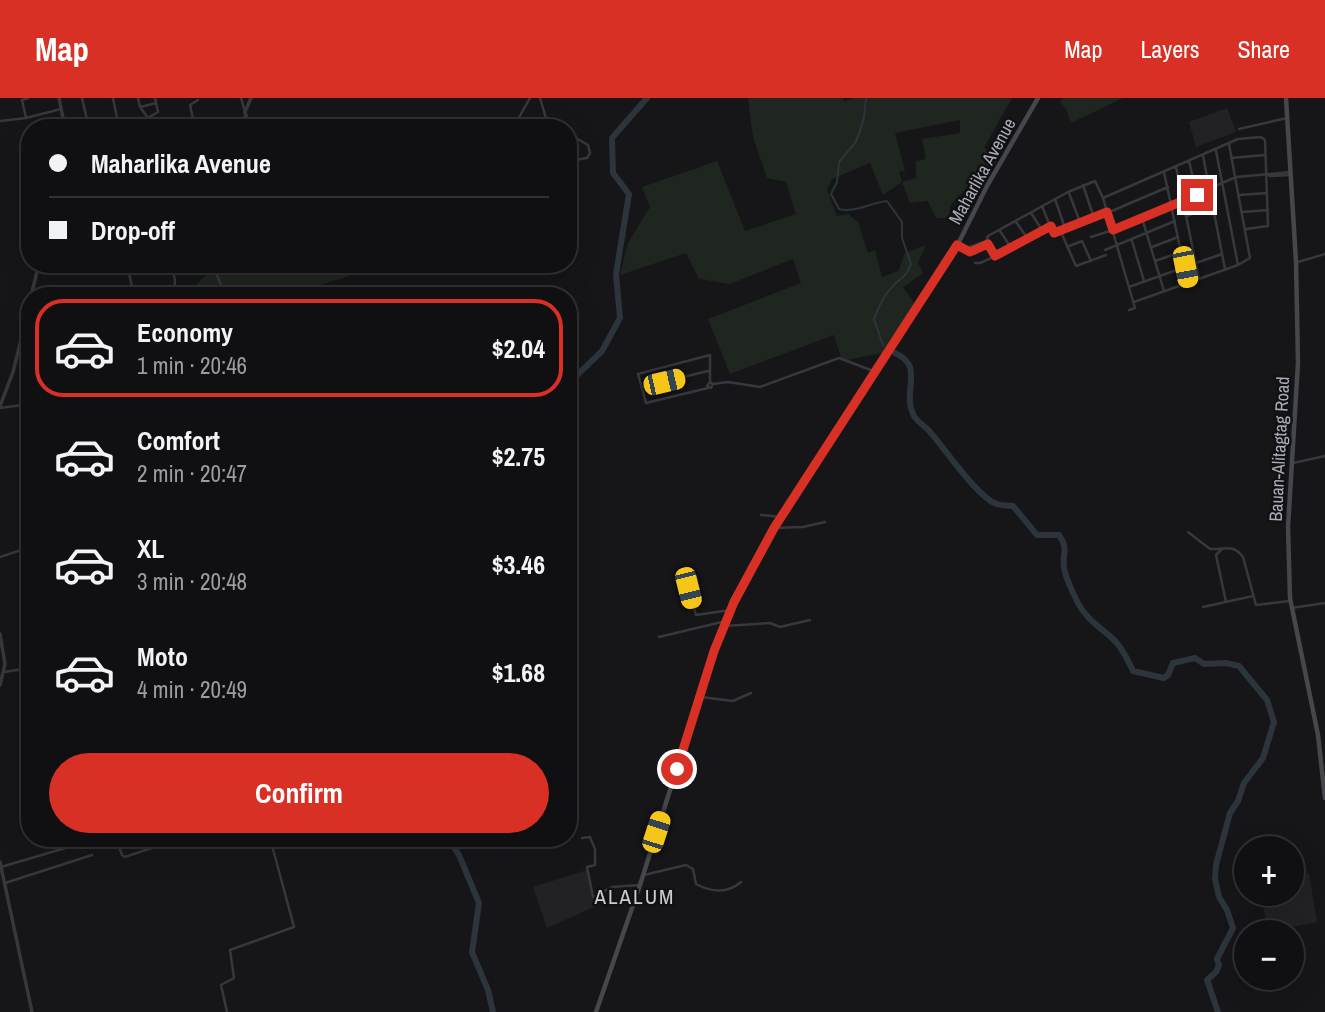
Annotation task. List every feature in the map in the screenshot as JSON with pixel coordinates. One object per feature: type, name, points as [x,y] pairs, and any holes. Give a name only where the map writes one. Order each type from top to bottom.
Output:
[{"type":"main road","name":"Maharlika Avenue","points":[[596,1012],[731,610],[774,528],[957,245],[987,186],[1038,98]]},
{"type":"main road","name":"Bauan-Alitagtag Road","points":[[1286,98],[1296,262],[1298,363],[1288,527],[1290,601],[1318,735],[1325,798]]},
{"type":"street","points":[[26,118],[22,100],[29,98]]},
{"type":"street","points":[[59,98],[63,119]]},
{"type":"street","points":[[82,98],[87,119]]},
{"type":"street","points":[[113,98],[117,119]]},
{"type":"street","points":[[138,98],[140,107],[148,118],[158,112],[156,100],[140,107]]},
{"type":"street","points":[[241,98],[246,119]]},
{"type":"street","points":[[235,119],[245,115],[251,98]]},
{"type":"street","points":[[518,119],[530,98]]},
{"type":"street","points":[[540,98],[546,119]]},
{"type":"street","points":[[193,119],[190,105],[198,100]]},
{"type":"street","points":[[0,121],[61,109]]},
{"type":"street","points":[[1239,129],[1287,118]]},
{"type":"street","points":[[1102,198],[1244,138],[1263,137],[1268,226],[1246,229]]},
{"type":"street","points":[[577,139],[588,145],[590,153],[587,158],[577,160]]},
{"type":"street","points":[[1133,302],[1238,265],[1250,258],[1229,144]]},
{"type":"street","points":[[1216,150],[1238,265]]},
{"type":"street","points":[[1203,155],[1225,269]]},
{"type":"street","points":[[1231,158],[1265,155]]},
{"type":"street","points":[[1189,161],[1197,195]]},
{"type":"street","points":[[1176,167],[1199,279]]},
{"type":"street","points":[[1164,172],[1188,283]]},
{"type":"street","points":[[1091,237],[1236,177],[1291,173]]},
{"type":"street","points":[[995,256],[987,243],[988,236],[1068,192],[1095,181],[1113,230],[1135,308],[1129,310]]},
{"type":"street","points":[[1083,186],[1094,217]]},
{"type":"street","points":[[1042,206],[1054,233],[1168,187]]},
{"type":"street","points":[[1068,192],[1080,222]]},
{"type":"street","points":[[1239,195],[1267,193]]},
{"type":"street","points":[[1055,199],[1065,228]]},
{"type":"street","points":[[1187,216],[1213,205]]},
{"type":"street","points":[[1242,212],[1268,210]]},
{"type":"street","points":[[1031,213],[1042,230]]},
{"type":"street","points":[[1142,218],[1164,291]]},
{"type":"street","points":[[1060,230],[1076,266],[1175,221]]},
{"type":"street","points":[[1016,222],[1028,239]]},
{"type":"street","points":[[975,263],[1012,249],[1051,226]]},
{"type":"street","points":[[1000,230],[1012,249]]},
{"type":"street","points":[[1151,248],[1178,237]]},
{"type":"street","points":[[1132,240],[1144,281]]},
{"type":"street","points":[[1067,247],[1082,241],[1091,261]]},
{"type":"street","points":[[957,245],[964,249],[987,243]]},
{"type":"street","points":[[1155,261],[1181,251]]},
{"type":"street","points":[[1196,263],[1222,254]]},
{"type":"street","points":[[1296,262],[1325,254]]},
{"type":"street","points":[[1129,287],[1185,267]]},
{"type":"street","points":[[21,340],[0,407],[21,405]]},
{"type":"street","points":[[712,383],[708,371],[710,355],[639,373],[646,403],[708,387],[712,383],[728,382],[760,387],[839,358],[876,372]]},
{"type":"street","points":[[642,387],[708,371]]},
{"type":"street","points":[[1293,463],[1325,456]]},
{"type":"street","points":[[761,514],[781,517]]},
{"type":"street","points":[[774,528],[803,527],[825,522]]},
{"type":"street","points":[[1188,532],[1205,547],[1234,548],[1243,557],[1254,603],[1260,606],[1290,601]]},
{"type":"street","points":[[1222,548],[1216,555],[1226,602]]},
{"type":"street","points":[[0,556],[21,550]]},
{"type":"street","points":[[688,588],[696,615],[731,610]]},
{"type":"street","points":[[1203,607],[1253,596]]},
{"type":"street","points":[[1291,608],[1325,603]]},
{"type":"street","points":[[659,637],[725,623],[770,623],[780,628],[810,620]]},
{"type":"street","points":[[0,634],[4,672],[0,685]]},
{"type":"street","points":[[4,672],[21,669]]},
{"type":"street","points":[[700,696],[733,701],[751,693]]},
{"type":"street","points":[[582,838],[590,837],[595,849],[595,865],[587,867],[593,897],[612,887],[640,885]]},
{"type":"street","points":[[32,1012],[1,865],[66,847]]},
{"type":"street","points":[[120,847],[125,857],[154,847]]},
{"type":"street","points":[[227,1012],[221,985],[234,978],[230,950],[294,927],[272,847]]},
{"type":"street","points":[[5,883],[92,855]]},
{"type":"street","points":[[643,875],[686,865],[693,869],[696,884],[711,892],[730,888],[741,882]]},
{"type":"shaded area","points":[[748,98],[843,98],[844,102],[853,98],[1012,98],[984,148],[998,158],[983,188],[973,181],[950,206],[949,218],[936,218],[928,201],[910,203],[902,182],[883,195],[870,163],[832,179],[827,190],[837,216],[848,214],[858,222],[868,253],[875,250],[882,277],[898,271],[905,253],[926,245],[918,263],[923,273],[903,287],[915,304],[882,353],[842,361],[834,335],[730,374],[708,319],[801,283],[793,259],[730,284],[699,279],[686,253],[620,275],[628,243],[650,207],[642,187],[717,161],[745,231],[796,214],[786,182],[767,178],[753,137]],"holes":[[[960,120],[960,133],[922,139],[926,159],[916,161],[916,178],[902,182],[899,172],[905,171],[895,133]]]},
{"type":"shaded area","points":[[1063,98],[1123,98],[1071,123],[1060,102]]},
{"type":"shaded area","points":[[1227,108],[1236,132],[1196,147],[1189,122]]},
{"type":"shaded area","points":[[208,273],[349,273],[350,276],[313,287],[194,287]]},
{"type":"shaded area","points":[[587,870],[594,907],[547,928],[533,887]]},
{"type":"shaded area","points":[[1309,873],[1317,922],[1304,925],[1304,920],[1266,920],[1263,906],[1304,906],[1304,874]]},
{"type":"waterway","points":[[577,375],[602,351],[620,318],[616,274],[629,194],[613,173],[612,138],[647,98]]},
{"type":"waterway","points":[[866,98],[859,134],[839,162],[837,182],[831,194],[839,209],[845,210],[887,201],[902,222],[902,238],[911,264],[905,275],[886,294],[874,319],[883,345]]},
{"type":"waterway","points":[[895,353],[909,365],[910,405],[914,417],[981,493],[999,505],[1013,506],[1037,535],[1059,535],[1064,548],[1066,575],[1081,609],[1119,646],[1133,671],[1164,678],[1173,663],[1195,658],[1204,664],[1226,663],[1239,666],[1267,700],[1274,722],[1263,758],[1244,783],[1238,801],[1230,813],[1216,865],[1215,879],[1219,897],[1233,928],[1217,959],[1219,965],[1216,972],[1207,980],[1218,1012]]},
{"type":"waterway","points":[[454,847],[479,903],[472,952],[488,990],[493,1012]]},
{"type":"district","name":"ALALUM","points":[[635,896]]},
{"type":"route","points":[[677,769],[714,651],[734,602],[774,528],[957,245],[970,252],[988,244],[995,256],[1051,226],[1054,233],[1107,212],[1113,230],[1197,195]]}]
